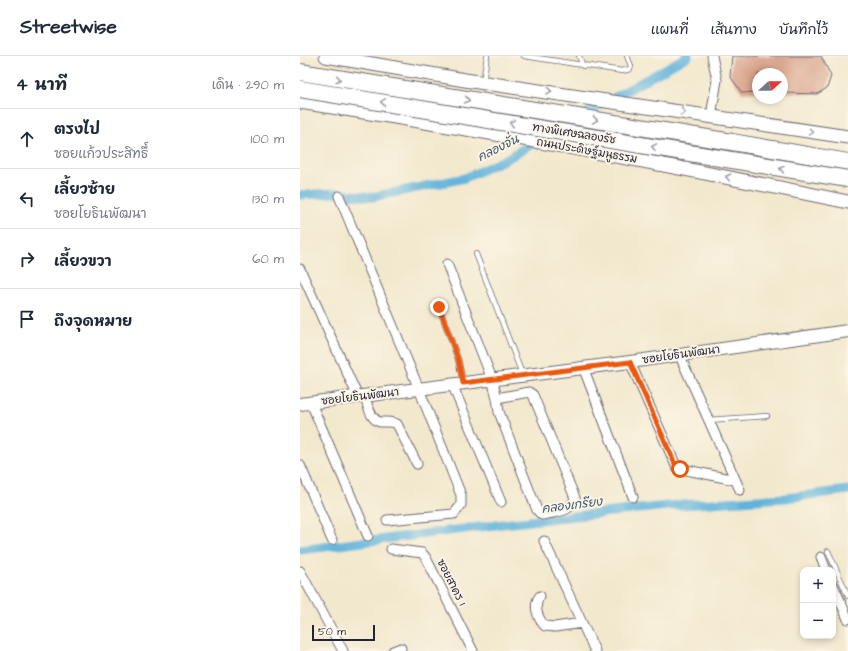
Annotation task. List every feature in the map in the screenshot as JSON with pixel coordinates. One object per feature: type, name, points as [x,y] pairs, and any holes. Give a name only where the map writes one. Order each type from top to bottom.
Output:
[{"type":"highway","name":"ทางพิเศษฉลองรัช","points":[[300,72],[847,161]]},
{"type":"highway","name":"ทางพิเศษฉลองรัช","points":[[300,89],[848,179]]},
{"type":"highway","points":[[811,174],[848,185]]},
{"type":"main road","points":[[326,56],[465,80],[589,97],[848,137]]},
{"type":"main road","points":[[417,120],[426,120],[432,116],[436,106],[437,94],[423,73]]},
{"type":"main road","points":[[465,80],[447,93],[442,99],[441,111],[444,119],[468,130]]},
{"type":"main road","name":"ถนนประดิษฐ์มนูธรรม","points":[[300,102],[417,120],[525,140],[560,144],[708,172],[848,202]]},
{"type":"street","points":[[711,116],[717,80],[713,57]]},
{"type":"street","points":[[339,196],[461,495],[460,506],[454,514],[446,516],[387,520]]},
{"type":"street","points":[[447,264],[492,379],[499,412],[537,510],[542,515],[569,509],[573,506],[575,498],[532,395],[529,392],[497,398]]},
{"type":"street","points":[[300,268],[361,396],[375,420],[379,422],[393,422],[397,424],[417,464]]},
{"type":"street","name":"ซอยโยธินพัฒนา","points":[[306,404],[630,362],[848,331]]},
{"type":"street","points":[[679,354],[740,490]]},
{"type":"street","points":[[630,362],[677,468],[735,480]]},
{"type":"street","points":[[583,367],[633,497]]},
{"type":"street","points":[[458,384],[501,502]]},
{"type":"street","points":[[306,404],[368,536]]},
{"type":"street","points":[[300,465],[332,540]]},
{"type":"street","points":[[544,541],[595,651]]},
{"type":"street","name":"ซอยสาคร 1","points":[[391,549],[422,553],[426,558],[473,651]]},
{"type":"street","points":[[824,554],[826,567]]},
{"type":"street","points":[[300,571],[343,651]]},
{"type":"street","points":[[836,592],[848,619]]},
{"type":"street","points":[[540,596],[536,600],[536,605],[538,614],[545,626],[555,627],[582,623]]},
{"type":"lane","points":[[483,82],[487,56]]},
{"type":"lane","points":[[524,56],[583,66],[625,71],[631,66],[627,56]]},
{"type":"lane","points":[[579,56],[583,66]]},
{"type":"lane","points":[[476,254],[522,375]]},
{"type":"lane","points":[[439,307],[458,359],[458,384]]},
{"type":"lane","points":[[708,420],[767,416]]},
{"type":"lane","points":[[824,554],[848,596]]},
{"type":"building","points":[[732,56],[821,56],[831,76],[827,88],[817,94],[788,93],[788,68],[752,68],[752,92],[742,93],[730,76]]},
{"type":"waterway","name":"คลองจั่น","points":[[555,131],[688,56]]},
{"type":"waterway","name":"คลองจั่น","points":[[300,195],[335,193],[372,197],[465,178],[508,158],[537,141]]},
{"type":"waterway","name":"คลองเกรียง","points":[[300,550],[503,524],[666,506],[786,498],[848,490]]},
{"type":"route","points":[[439,307],[458,359],[463,383],[630,362],[675,464],[677,468],[680,469]]}]
